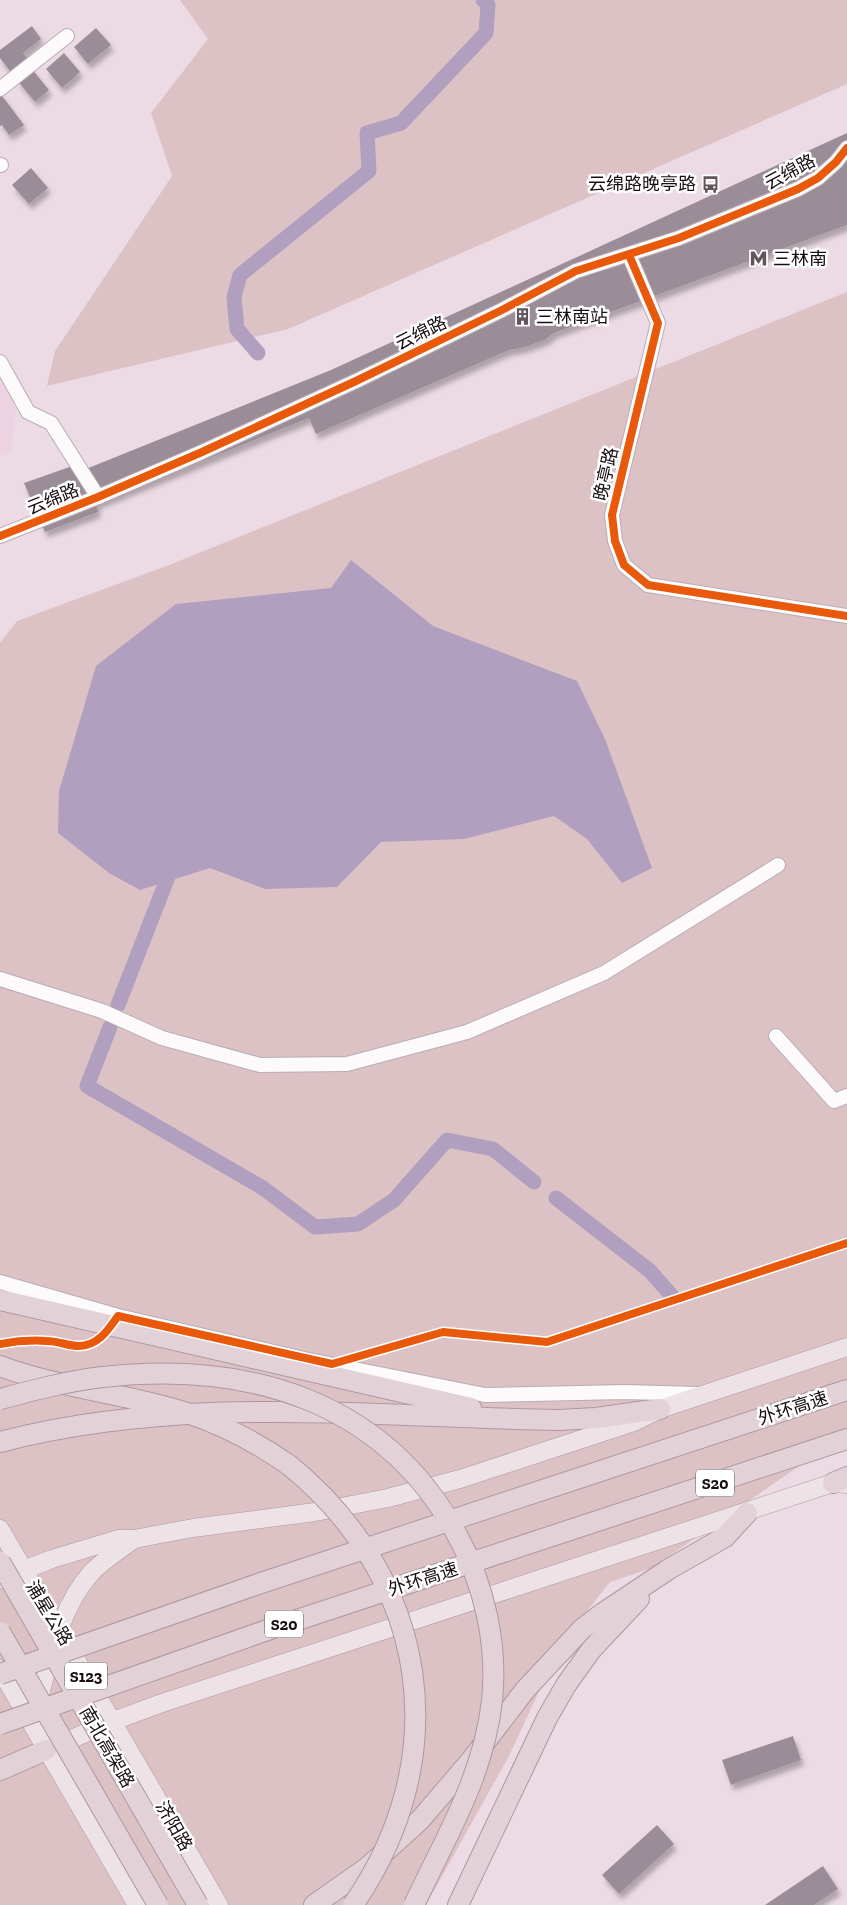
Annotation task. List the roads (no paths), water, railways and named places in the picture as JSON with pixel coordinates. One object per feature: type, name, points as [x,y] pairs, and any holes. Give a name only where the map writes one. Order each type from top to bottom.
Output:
[{"type":"highway","points":[[0,1300],[469,1408],[489,1418]]},
{"type":"highway","points":[[0,1366],[39,1378],[177,1410],[232,1430],[268,1450],[310,1481],[328,1499],[361,1540],[387,1586],[404,1635],[414,1686],[415,1730],[411,1764],[399,1815],[379,1863],[353,1905]]},
{"type":"highway","points":[[0,1399],[74,1381],[125,1375],[190,1374],[240,1379],[281,1389],[340,1413],[393,1451],[423,1483],[461,1541],[478,1583],[489,1626],[493,1673],[492,1698],[487,1731],[479,1764],[467,1795],[414,1905]]},
{"type":"highway","name":"外环高速","points":[[0,1674],[244,1589],[847,1390]]},
{"type":"highway","points":[[0,1442],[95,1423],[251,1411],[392,1413],[559,1420],[596,1418],[660,1409]]},
{"type":"highway","name":"外环高速","points":[[0,1724],[276,1627],[847,1439]]},
{"type":"highway","points":[[314,1905],[354,1878],[395,1844],[443,1794],[525,1690],[572,1639],[603,1613],[669,1569],[725,1537],[747,1513]]},
{"type":"highway","name":"南北高架路","points":[[0,1562],[198,1905]]},
{"type":"highway","points":[[458,1905],[508,1796],[547,1718],[566,1685],[591,1650],[669,1569]]},
{"type":"highway","name":"南北高架路","points":[[0,1632],[158,1905]]},
{"type":"highway","points":[[0,1770],[46,1750]]},
{"type":"main road","points":[[0,1579],[23,1569],[118,1539],[134,1539],[193,1528],[352,1506],[406,1494],[460,1479],[634,1422],[660,1409],[847,1347]]},
{"type":"main road","points":[[46,1750],[113,1721],[162,1703],[842,1482]]},
{"type":"main road","name":"浦星公路","points":[[0,1529],[113,1721]]},
{"type":"main road","points":[[32,1724],[59,1630],[72,1601],[92,1572],[134,1539]]},
{"type":"main road","points":[[0,1670],[137,1905]]},
{"type":"main road","name":"济阳路","points":[[113,1721],[219,1905]]},
{"type":"street","points":[[0,90],[67,36]]},
{"type":"street","name":"云绵路","points":[[0,536],[98,497],[356,381],[502,310],[576,271],[679,238],[798,188],[818,178],[836,162],[847,148]]},
{"type":"street","name":"晚亭路","points":[[629,255],[658,323],[612,514],[615,541],[624,565],[648,585],[847,616]]},
{"type":"street","points":[[0,362],[28,412],[51,423],[98,497]]},
{"type":"street","points":[[0,979],[102,1010],[162,1038],[260,1065],[347,1064],[467,1032],[604,973],[778,865]]},
{"type":"street","points":[[776,1036],[834,1101],[847,1096]]},
{"type":"street","points":[[0,1282],[118,1316],[484,1396],[625,1392],[704,1394]]},
{"type":"waterway","points":[[258,353],[237,329],[234,297],[240,275],[369,171],[367,133],[401,123],[486,33],[488,5],[483,0]]},
{"type":"waterway","points":[[118,1005],[173,864]]},
{"type":"waterway","points":[[110,1027],[87,1086],[263,1188],[315,1227],[358,1224],[394,1200],[447,1140],[493,1149],[534,1182]]},
{"type":"waterway","points":[[556,1198],[650,1271],[672,1296]]},
{"type":"place","name":"云绵路晚亭路","points":[[710,184]]},
{"type":"place","name":"三林南","points":[[759,259]]},
{"type":"place","name":"三林南站","points":[[522,317]]}]
